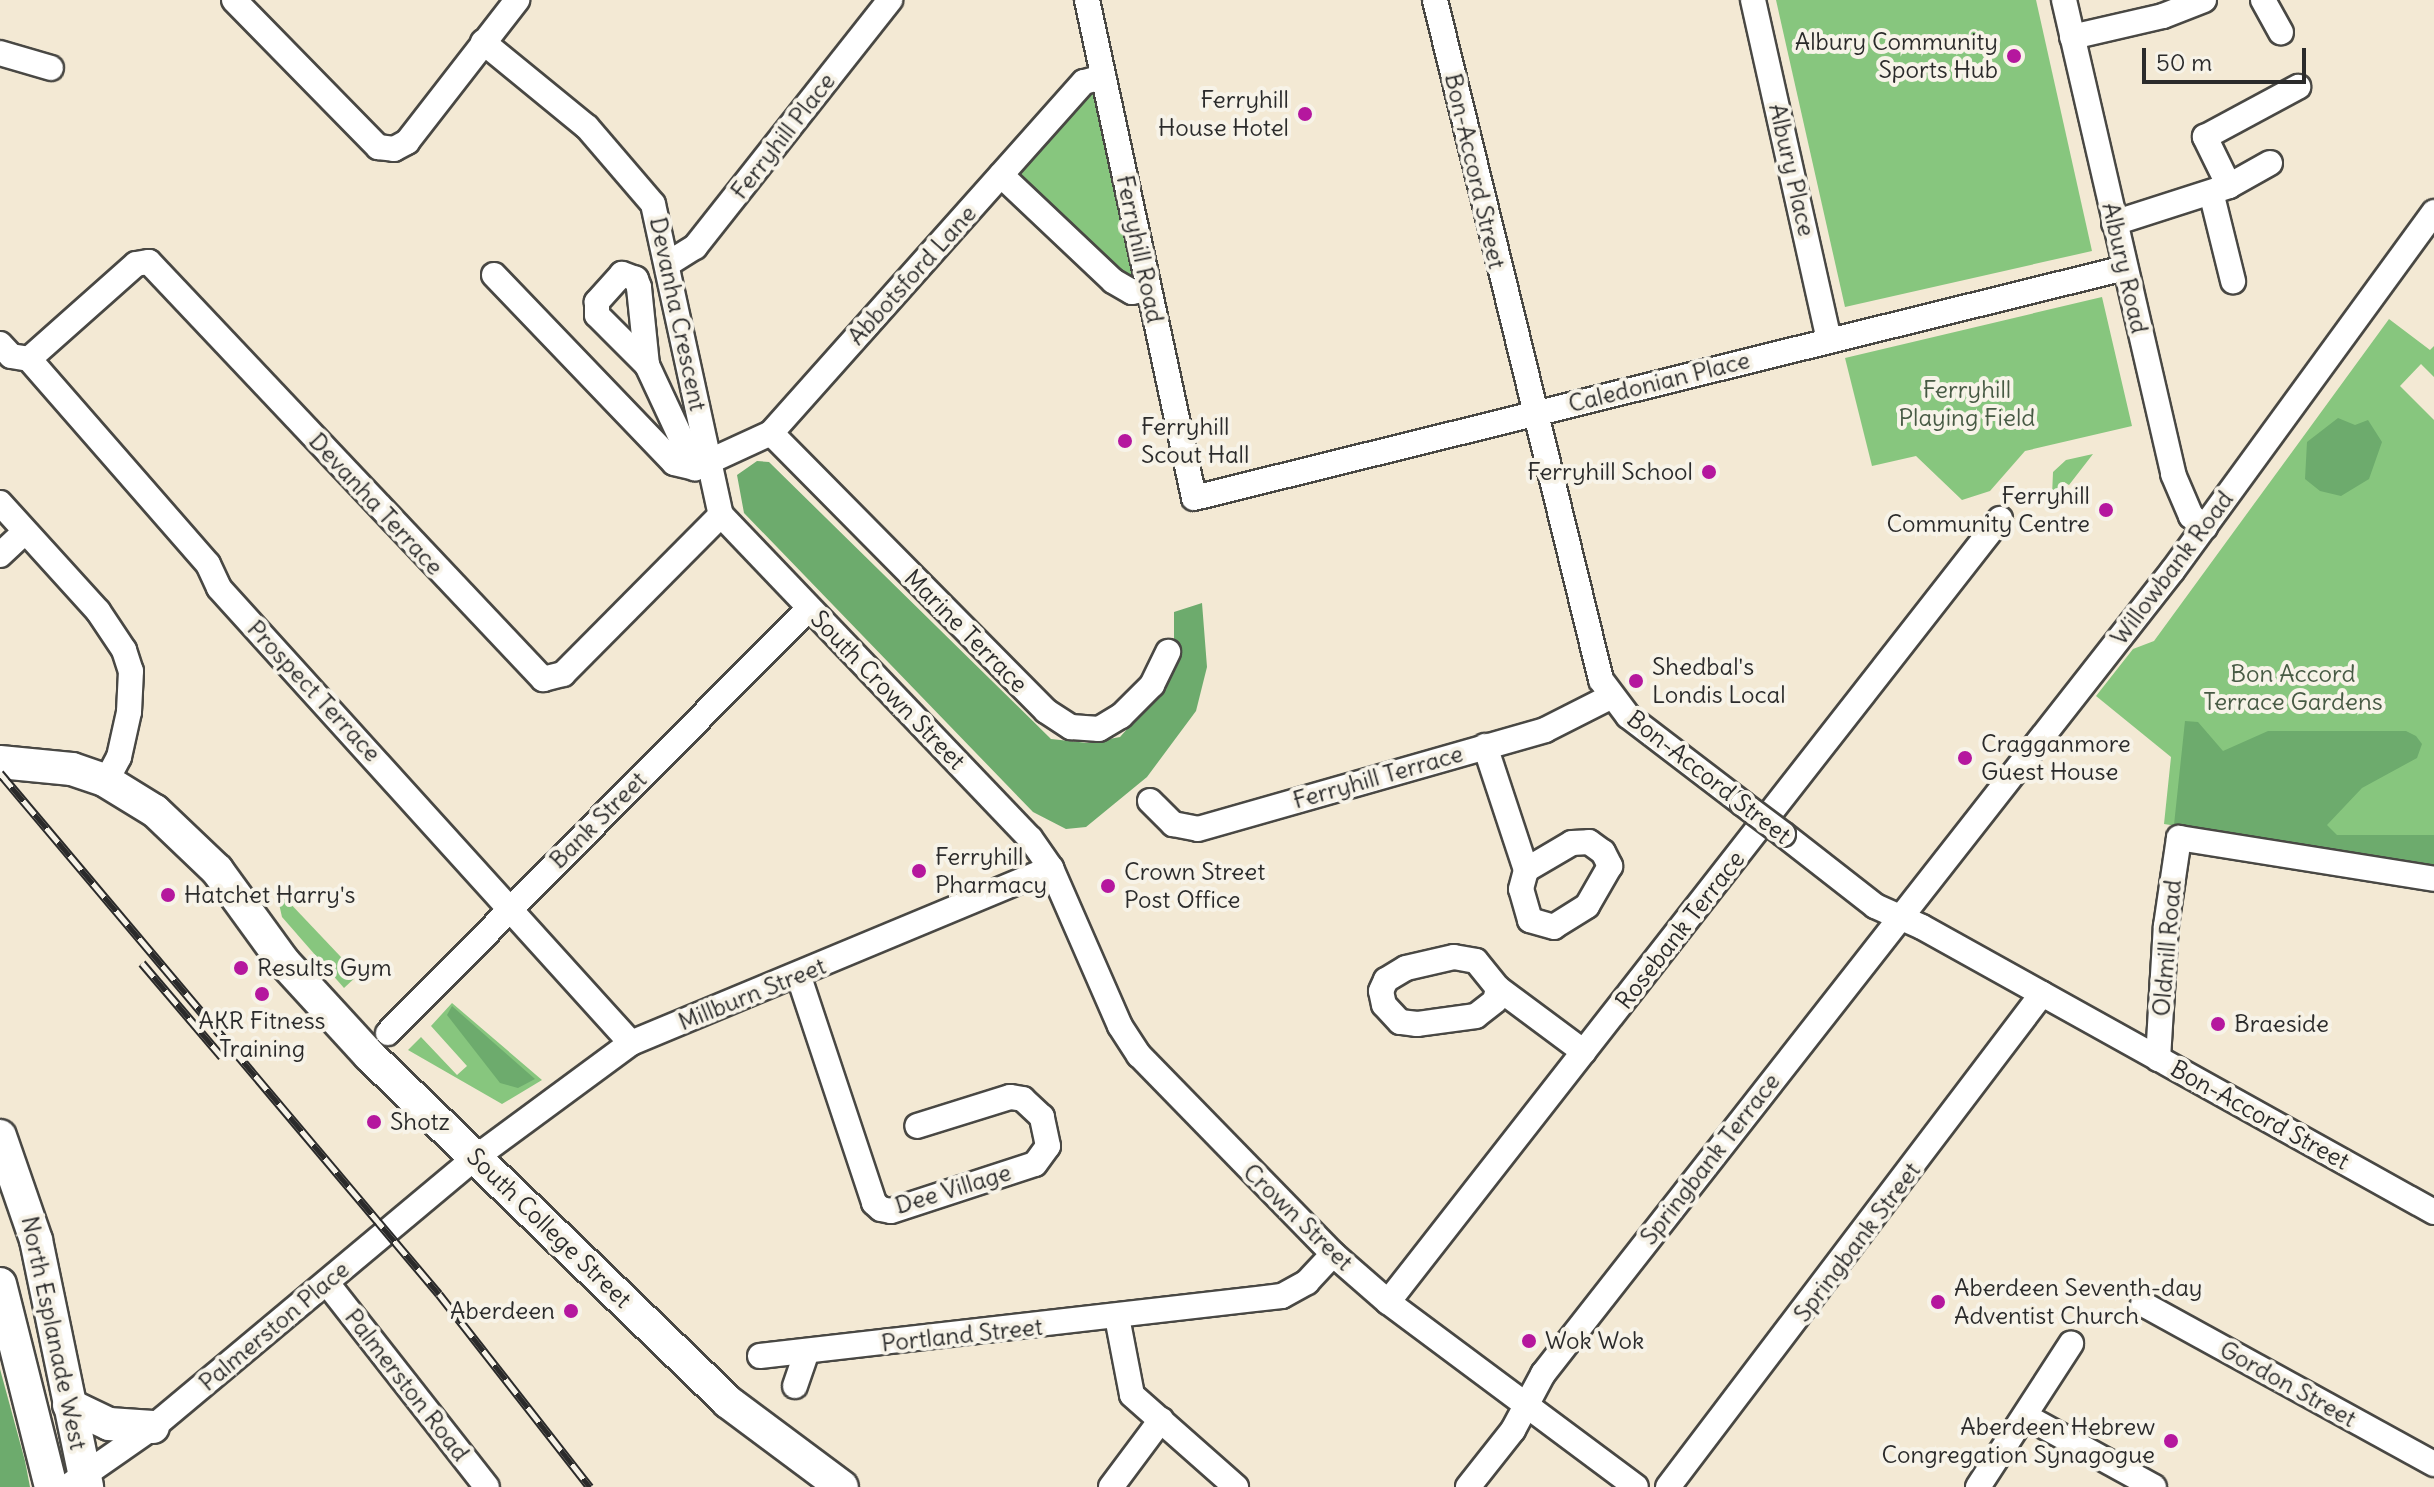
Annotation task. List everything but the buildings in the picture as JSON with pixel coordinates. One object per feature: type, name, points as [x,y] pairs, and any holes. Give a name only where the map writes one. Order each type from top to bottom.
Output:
[{"type":"main road","name":"South College Street","points":[[0,762],[51,765],[106,781],[155,811],[190,841],[283,961],[369,1055],[728,1402],[842,1487]]},
{"type":"main road","name":"North Esplanade West","points":[[0,1136],[36,1240],[69,1405],[79,1484]]},
{"type":"main road","name":"North Esplanade West","points":[[0,1284],[51,1487]]},
{"type":"main road","points":[[69,1405],[109,1424],[153,1427]]},
{"type":"street","points":[[234,0],[378,147],[394,149],[407,142],[517,0]]},
{"type":"street","name":"Ferryhill Place","points":[[669,263],[695,247],[890,0]]},
{"type":"street","name":"Ferryhill Road","points":[[1087,0],[1194,498]]},
{"type":"street","name":"Bon-Accord Street","points":[[1435,0],[1533,413],[1601,680],[1610,697],[1875,906],[2042,994],[2434,1212]]},
{"type":"street","name":"Albury Place","points":[[1753,0],[1829,340]]},
{"type":"street","name":"Albury Road","points":[[2064,0],[2173,474],[2191,516],[2205,527]]},
{"type":"street","points":[[2072,37],[2163,16],[2204,0]]},
{"type":"street","points":[[2263,0],[2281,32]]},
{"type":"street","name":"Devanha Crescent","points":[[483,42],[579,119],[645,191],[660,218],[702,464],[721,515]]},
{"type":"street","points":[[0,53],[51,68]]},
{"type":"street","name":"Abbotsford Lane","points":[[702,464],[771,433],[1084,82],[1103,77]]},
{"type":"street","points":[[2233,281],[2221,191],[2205,137],[2298,87]]},
{"type":"street","points":[[2114,223],[2221,191],[2270,163]]},
{"type":"street","points":[[1001,175],[1113,281],[1132,292],[1149,289]]},
{"type":"street","name":"Willowbank Road","points":[[1899,916],[2205,527],[2434,212]]},
{"type":"street","name":"Devanha Terrace","points":[[29,359],[136,264],[149,262],[543,679],[563,674],[721,515]]},
{"type":"street","name":"Caledonian Place","points":[[1194,498],[2125,268]]},
{"type":"street","points":[[494,275],[674,463],[702,464]]},
{"type":"street","name":"Prospect Terrace","points":[[0,344],[11,356],[29,359],[208,564],[219,588],[631,1043]]},
{"type":"street","points":[[647,365],[702,464]]},
{"type":"street","name":"Marine Terrace","points":[[771,433],[1046,711],[1071,727],[1099,729],[1121,716],[1152,685],[1168,652]]},
{"type":"street","points":[[0,503],[98,611],[124,650],[131,671],[129,712],[119,757],[106,781]]},
{"type":"street","name":"South Crown Street","points":[[721,515],[1030,838],[1051,868]]},
{"type":"street","name":"Rosebank Terrace","points":[[1388,1302],[2000,519]]},
{"type":"street","points":[[0,555],[25,532]]},
{"type":"street","name":"Bank Street","points":[[388,1033],[809,608]]},
{"type":"street","name":"Ferryhill Terrace","points":[[1150,801],[1173,824],[1198,829],[1545,730],[1610,697]]},
{"type":"street","points":[[1485,746],[1526,870]]},
{"type":"street","name":"Oldmill Road","points":[[2158,1059],[2166,926],[2179,838],[2434,879]]},
{"type":"street","name":"Millburn Street","points":[[475,1158],[631,1043],[799,977],[1051,868]]},
{"type":"street","name":"Crown Street","points":[[1051,868],[1120,1026],[1139,1055],[1333,1254],[1388,1302],[1636,1487]]},
{"type":"street","name":"Springbank Terrace","points":[[1468,1487],[1513,1430],[1543,1374],[1899,916]]},
{"type":"street","name":"Dee Village","points":[[799,977],[874,1203],[881,1209],[891,1211],[1035,1164],[1048,1146],[1042,1117],[1023,1099],[1010,1097],[917,1126]]},
{"type":"street","points":[[1498,988],[1584,1052]]},
{"type":"street","name":"Springbank Street","points":[[1668,1487],[2042,994]]},
{"type":"street","name":"Palmerston Place","points":[[79,1484],[153,1427],[475,1158]]},
{"type":"street","name":"Portland Street","points":[[760,1356],[1282,1296],[1307,1282],[1333,1254]]},
{"type":"street","name":"Palmerston Road","points":[[327,1283],[487,1487]]},
{"type":"street","name":"Gordon Street","points":[[2143,1304],[2434,1464]]},
{"type":"street","points":[[1117,1317],[1132,1395],[1236,1487]]},
{"type":"street","points":[[1978,1487],[2071,1344]]},
{"type":"street","points":[[795,1386],[807,1352]]},
{"type":"street","points":[[2025,1416],[2154,1487]]},
{"type":"street","points":[[1111,1487],[1161,1420]]},
{"type":"green space","points":[[1776,0],[2036,0],[2092,251],[1845,307]]},
{"type":"green space","points":[[1103,77],[1149,289],[1132,292],[1001,175]]},
{"type":"green space","name":"Ferryhill Playing Field","points":[[2102,297],[2132,426],[2025,451],[1990,491],[1962,500],[1916,456],[1872,466],[1845,358]]},
{"type":"green space","name":"Bon Accord Terrace Gardens","points":[[2389,319],[2430,350],[2434,346],[2434,377],[2421,364],[2400,386],[2434,420],[2434,866],[2164,824],[2171,757],[2096,696],[2133,649],[2154,641]]},
{"type":"green space","points":[[2338,418],[2355,425],[2368,420],[2382,442],[2369,479],[2341,496],[2320,491],[2305,479],[2307,442]]},
{"type":"green space","points":[[2093,454],[2069,485],[2064,482],[2052,496],[2053,472],[2066,460]]},
{"type":"green space","points":[[757,461],[769,462],[1051,739],[1088,743],[1120,737],[1153,700],[1174,661],[1174,612],[1202,603],[1207,667],[1196,711],[1147,777],[1086,827],[1066,829],[1033,812],[744,513],[737,475]]},
{"type":"green space","points":[[2185,721],[2198,722],[2223,751],[2268,731],[2406,731],[2416,736],[2422,744],[2417,758],[2362,788],[2327,825],[2337,835],[2434,835],[2434,866],[2174,825]]},
{"type":"green space","points":[[277,895],[286,899],[358,975],[344,988],[282,917]]},
{"type":"green space","points":[[452,1003],[542,1080],[502,1104],[408,1050],[421,1037],[457,1075],[467,1066],[431,1026]]},
{"type":"green space","points":[[452,1006],[535,1079],[518,1088],[500,1083],[447,1015]]},
{"type":"green space","points":[[0,1369],[25,1461],[30,1487],[0,1487]]},
{"type":"railway","points":[[0,773],[439,1294],[590,1487]]},
{"type":"railway","points":[[142,963],[222,1057]]},
{"type":"place","name":"Albury Community Sports Hub","points":[[2014,56]]},
{"type":"place","name":"Ferryhill House Hotel","points":[[1305,114]]},
{"type":"place","name":"Ferryhill Scout Hall","points":[[1125,441]]},
{"type":"place","name":"Ferryhill School","points":[[1709,472]]},
{"type":"place","name":"Ferryhill Community Centre","points":[[2106,510]]},
{"type":"place","name":"Shedbal's Londis Local","points":[[1636,681]]},
{"type":"place","name":"Cragganmore Guest House","points":[[1965,758]]},
{"type":"place","name":"Ferryhill Pharmacy","points":[[919,871]]},
{"type":"place","name":"Crown Street Post Office","points":[[1108,886]]},
{"type":"place","name":"Hatchet Harry's","points":[[168,895]]},
{"type":"place","name":"Results Gym","points":[[241,968]]},
{"type":"place","name":"AKR Fitness Training","points":[[262,994]]},
{"type":"place","name":"Braeside","points":[[2218,1024]]},
{"type":"place","name":"Shotz","points":[[374,1122]]},
{"type":"place","name":"Aberdeen Seventh-day Adventist Church","points":[[1938,1302]]},
{"type":"place","name":"Aberdeen","points":[[571,1311]]},
{"type":"place","name":"Wok Wok","points":[[1529,1341]]},
{"type":"place","name":"Aberdeen Hebrew Congregation Synagogue","points":[[2171,1441]]}]
